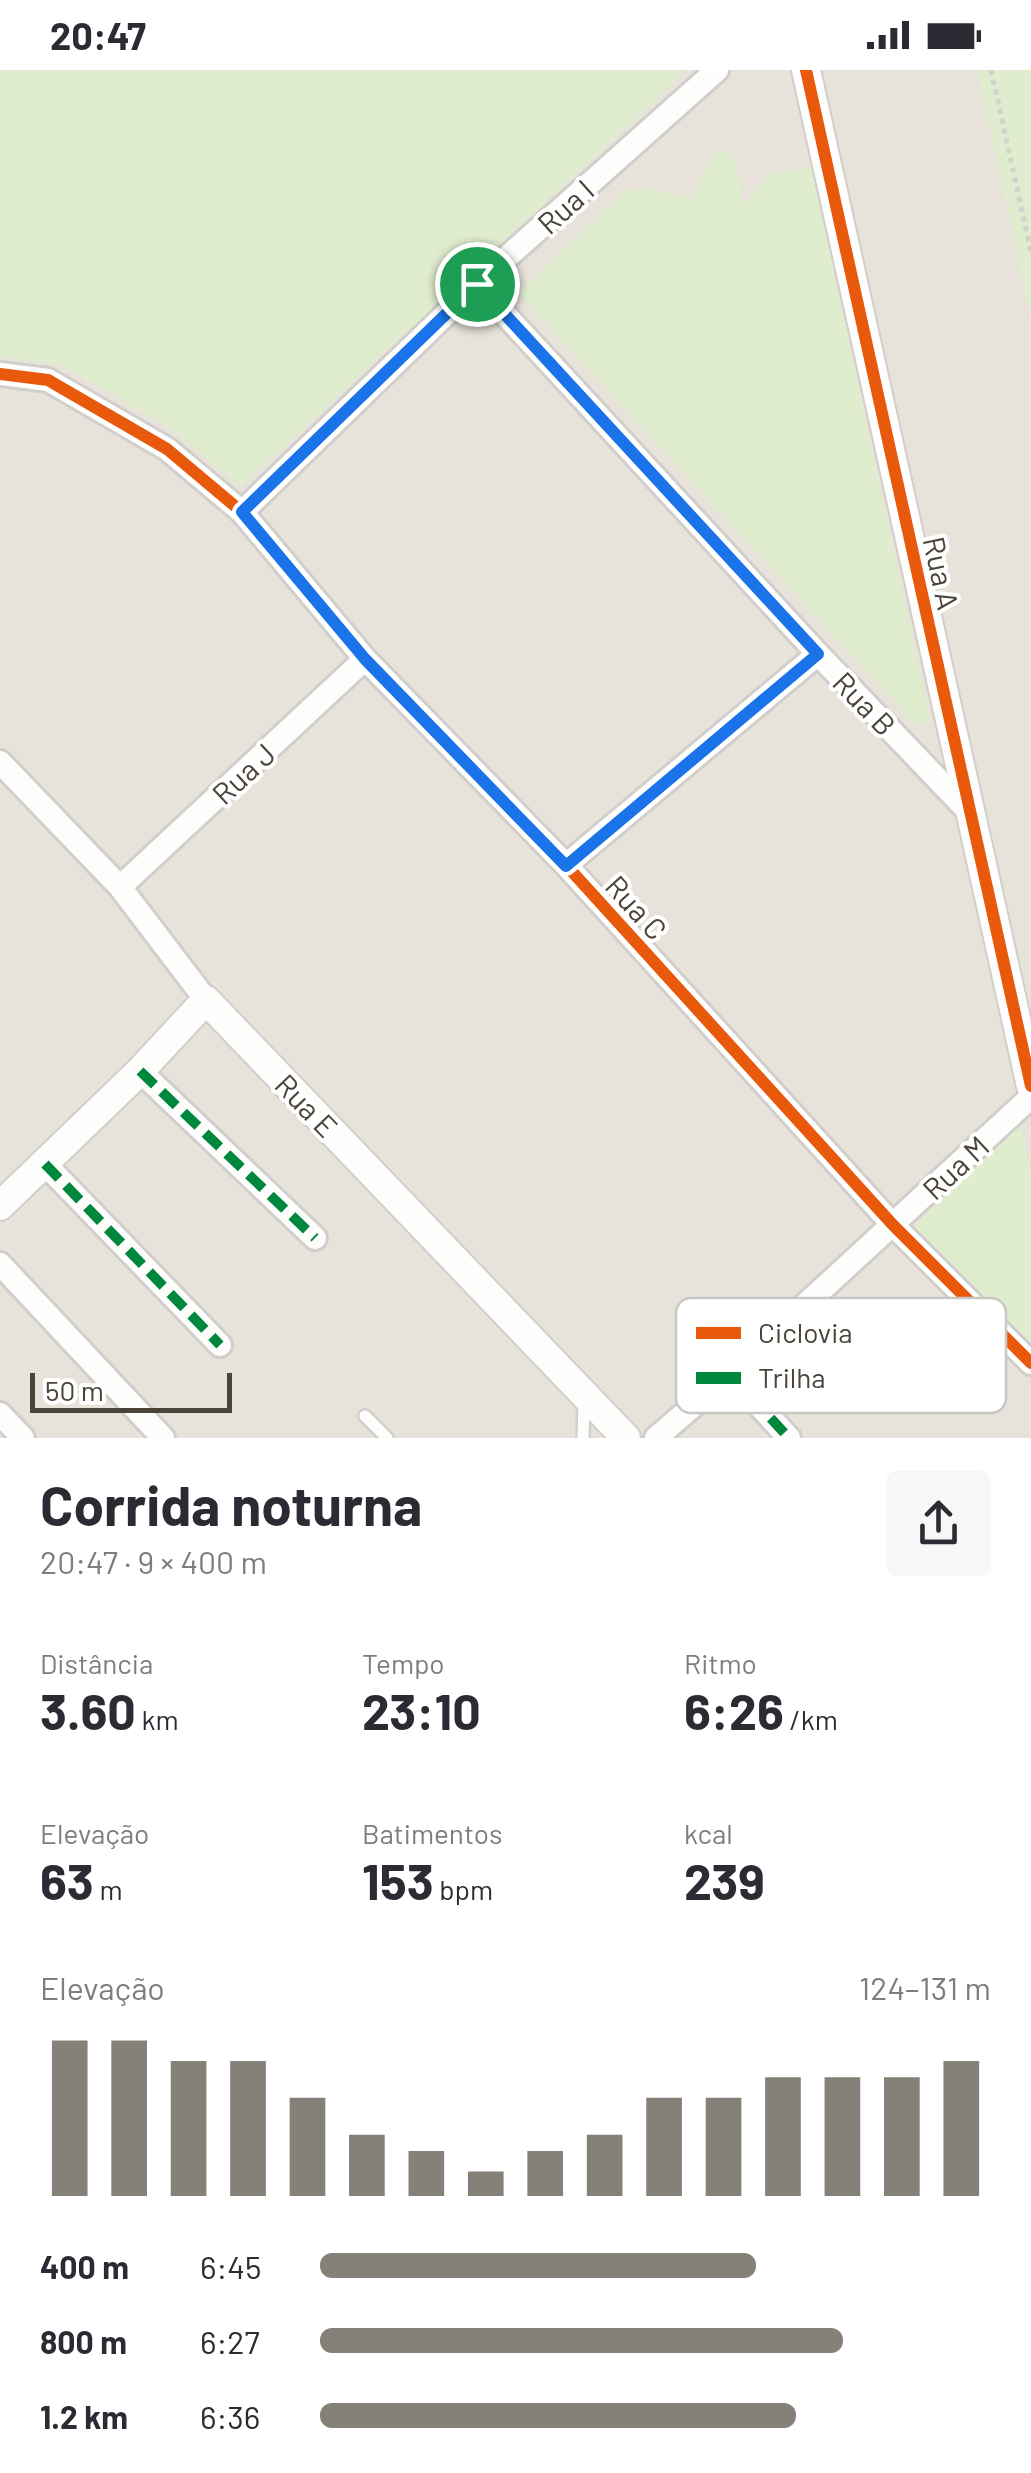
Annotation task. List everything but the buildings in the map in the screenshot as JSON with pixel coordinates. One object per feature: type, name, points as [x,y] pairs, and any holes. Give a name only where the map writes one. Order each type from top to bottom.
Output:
[{"type":"street","name":"Rua I","points":[[242,512],[477,284],[717,70]]},
{"type":"street","name":"Rua A","points":[[806,70],[1031,1086]]},
{"type":"street","name":"Rua B","points":[[477,284],[818,654],[970,812]]},
{"type":"street","name":"Rua C","points":[[0,374],[48,380],[167,449],[242,512],[365,659],[566,866],[893,1225],[965,1298]]},
{"type":"street","points":[[566,866],[818,654]]},
{"type":"street","name":"Rua J","points":[[120,887],[365,659]]},
{"type":"street","name":"Rua E","points":[[0,762],[120,887],[206,1000],[626,1438]]},
{"type":"street","points":[[0,1206],[140,1071],[206,1000]]},
{"type":"street","points":[[140,1071],[315,1238]]},
{"type":"street","name":"Rua M","points":[[813,1298],[1031,1097]]},
{"type":"street","points":[[45,1164],[220,1345]]},
{"type":"street","points":[[0,1264],[163,1438]]},
{"type":"street","name":"Rua C","points":[[1006,1339],[1031,1364]]},
{"type":"street","name":"Rua M","points":[[656,1438],[685,1413]]},
{"type":"street","points":[[766,1413],[789,1438]]},
{"type":"street","points":[[0,1414],[23,1438]]},
{"type":"lane","points":[[584,1394],[584,1438]]},
{"type":"lane","points":[[365,1416],[387,1438]]},
{"type":"path","points":[[991,70],[1031,252]]},
{"type":"shaded area","points":[[0,70],[983,70],[1031,294],[1031,1438],[0,1438]]},
{"type":"green space","points":[[0,70],[687,70],[240,487],[169,427],[61,365],[0,357]]},
{"type":"green space","points":[[977,70],[1031,70],[1031,320]]},
{"type":"green space","points":[[725,150],[736,159],[743,203],[770,175],[811,167],[930,719],[918,727],[518,293],[625,192],[645,187],[695,199],[708,164]]},
{"type":"green space","points":[[1021,1125],[1031,1175],[1031,1355],[1006,1330],[1006,1298],[975,1298],[909,1231]]},
{"type":"marked path","points":[[140,1071],[315,1238]]},
{"type":"marked path","points":[[45,1164],[220,1345]]},
{"type":"marked path","points":[[766,1413],[789,1438]]},
{"type":"cycle path","points":[[806,70],[1031,1086]]},
{"type":"cycle path","points":[[0,374],[48,380],[167,449],[242,512],[365,659],[566,865],[893,1225],[966,1298]]},
{"type":"cycle path","points":[[1006,1338],[1031,1363]]},
{"type":"route","points":[[477,284],[818,654],[566,866],[365,659],[242,512],[477,284]]}]
